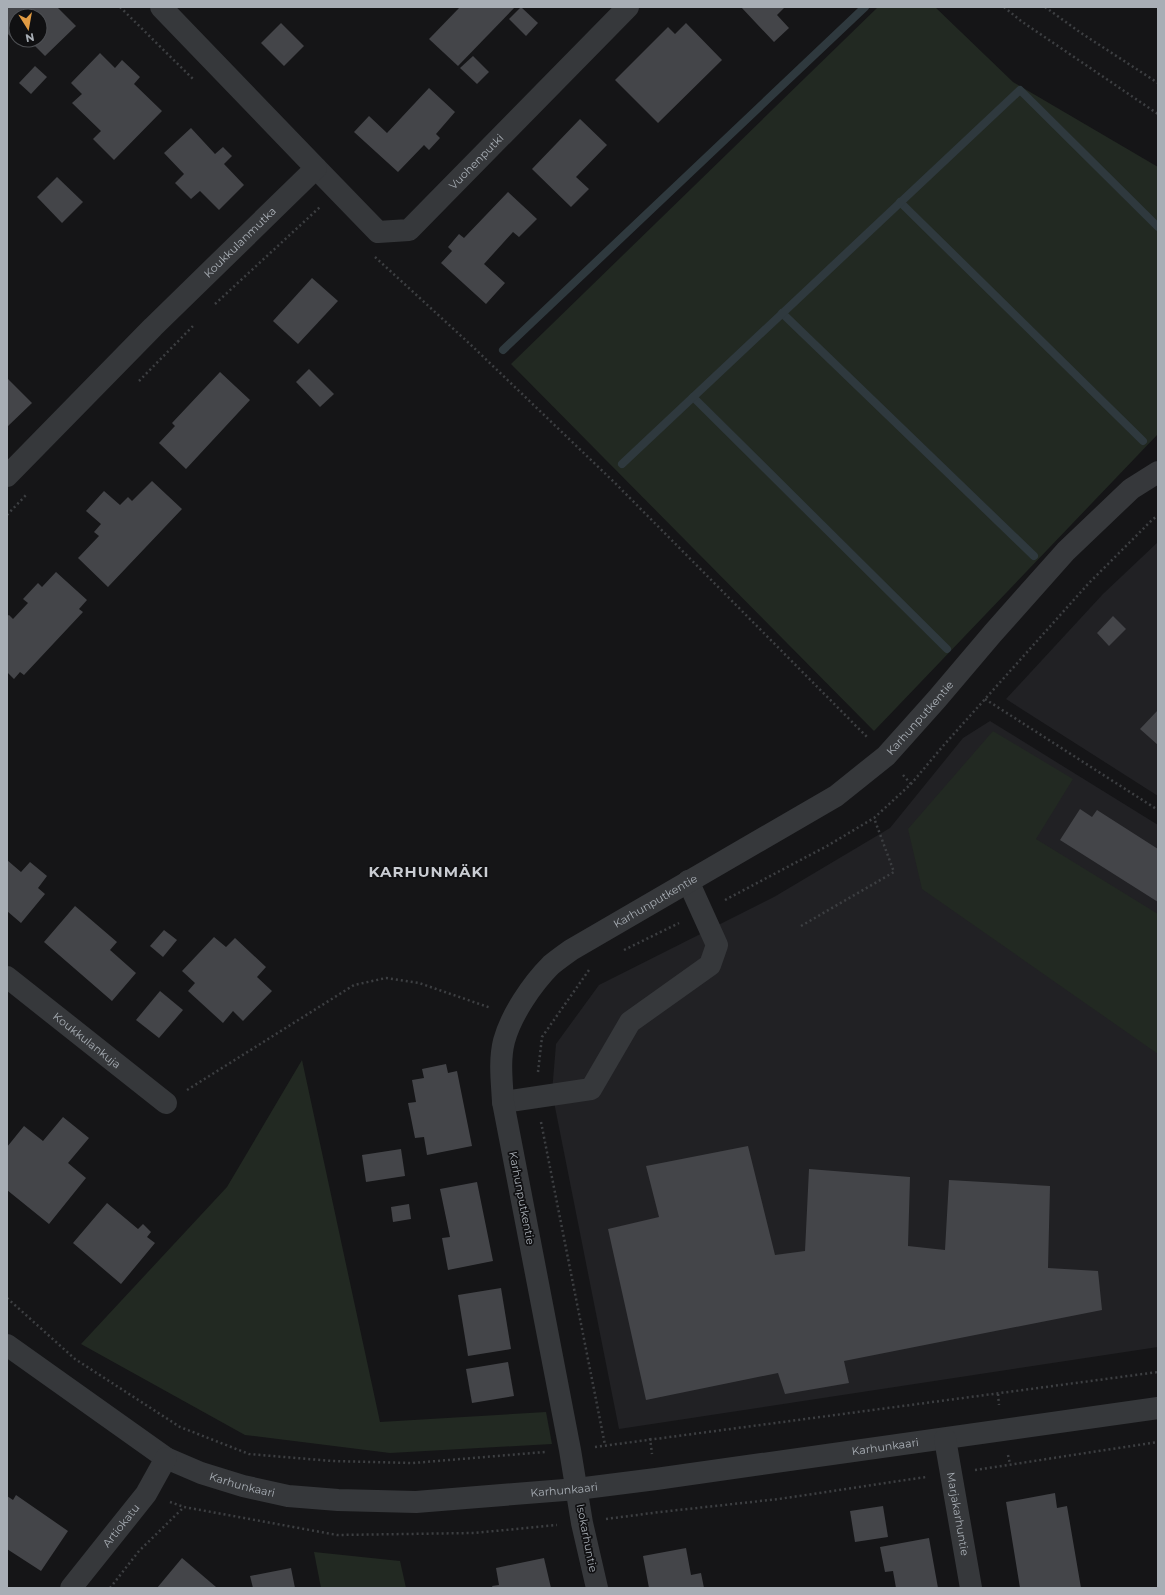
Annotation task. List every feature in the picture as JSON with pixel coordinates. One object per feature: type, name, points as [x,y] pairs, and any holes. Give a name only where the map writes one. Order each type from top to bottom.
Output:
[{"type":"street","points":[[160,7],[316,168]]},
{"type":"street","name":"Vuohenputki","points":[[316,168],[378,232],[409,230],[628,7]]},
{"type":"street","name":"Koukkulanmutka","points":[[7,476],[153,327],[316,168]]},
{"type":"street","name":"Karhunputkentie","points":[[577,1489],[503,1102],[501,1070],[504,1041],[514,1016],[534,985],[552,965],[571,950],[836,796],[886,756],[937,699],[992,633],[1066,551],[1131,489],[1158,472]]},
{"type":"street","points":[[503,1102],[591,1089],[630,1022],[710,965],[717,944],[688,882]]},
{"type":"street","name":"Koukkulankuja","points":[[7,977],[166,1103]]},
{"type":"street","name":"Karhunkaari","points":[[7,1346],[166,1458],[201,1473],[243,1486],[288,1496],[331,1499],[416,1502],[577,1489],[945,1439],[1158,1408]]},
{"type":"street","name":"Marjakarhuntie","points":[[945,1439],[971,1588]]},
{"type":"street","name":"Artiokatu","points":[[71,1588],[146,1494],[166,1458]]},
{"type":"street","name":"Isokarhuntie","points":[[577,1489],[582,1523],[597,1588]]},
{"type":"path","points":[[120,7],[198,85]]},
{"type":"path","points":[[1004,7],[1021,21],[1158,114]]},
{"type":"path","points":[[1045,7],[1081,33],[1158,83]]},
{"type":"path","points":[[299,185],[326,212]]},
{"type":"path","points":[[213,307],[320,207]]},
{"type":"path","points":[[372,255],[471,345],[614,482],[886,756],[911,784]]},
{"type":"path","points":[[138,382],[196,323]]},
{"type":"path","points":[[7,515],[29,492]]},
{"type":"path","points":[[618,953],[765,880],[874,818],[911,784],[984,699],[1088,584],[1158,516]]},
{"type":"path","points":[[984,699],[1158,810]]},
{"type":"path","points":[[801,926],[894,872],[874,818]]},
{"type":"path","points":[[590,967],[542,1037],[536,1097],[605,1445]]},
{"type":"path","points":[[166,1103],[354,985],[386,978],[419,983],[514,1016]]},
{"type":"path","points":[[110,1588],[139,1551],[184,1507]]},
{"type":"shaded area","points":[[878,7],[935,7],[1013,82],[1158,167],[1158,434],[874,731],[511,364]]},
{"type":"shaded area","points":[[1158,542],[1158,796],[1006,699],[1103,594]]},
{"type":"shaded area","points":[[990,721],[1158,825],[1158,1347],[619,1429],[552,1092],[556,1044],[599,985],[774,897],[890,828],[963,738]]},
{"type":"shaded area","points":[[993,731],[1073,779],[1036,839],[1158,914],[1158,1054],[922,889],[908,829]]},
{"type":"shaded area","points":[[302,1060],[380,1422],[546,1412],[552,1444],[390,1453],[245,1435],[81,1344],[227,1187]]},
{"type":"shaded area","points":[[314,1552],[400,1561],[406,1588],[321,1588]]},
{"type":"building","points":[[7,7],[57,7],[76,26],[45,56],[37,48],[48,48],[48,8],[8,8],[8,34]]},
{"type":"building","points":[[460,7],[515,7],[458,66],[429,39]]},
{"type":"building","points":[[521,7],[538,23],[526,36],[509,19]]},
{"type":"building","points":[[741,7],[785,7],[777,15],[789,28],[774,42]]},
{"type":"building","points":[[281,23],[304,46],[284,66],[261,43]]},
{"type":"building","points":[[686,23],[722,60],[658,123],[615,80],[668,27],[675,34]]},
{"type":"building","points":[[100,53],[115,68],[122,60],[140,77],[134,84],[162,111],[114,160],[93,139],[101,131],[72,103],[82,94],[71,83]]},
{"type":"building","points":[[473,56],[489,72],[477,84],[460,68]]},
{"type":"building","points":[[35,66],[47,77],[31,94],[19,83]]},
{"type":"building","points":[[429,88],[455,112],[436,134],[440,138],[429,150],[424,145],[398,172],[354,132],[369,116],[387,133]]},
{"type":"building","points":[[580,119],[607,145],[576,177],[589,189],[571,207],[532,169]]},
{"type":"building","points":[[191,128],[215,154],[223,147],[232,156],[224,164],[244,185],[219,210],[200,191],[191,199],[175,183],[184,174],[164,153]]},
{"type":"building","points":[[57,177],[83,202],[62,223],[37,197]]},
{"type":"building","points":[[508,192],[537,219],[519,237],[513,232],[484,264],[505,283],[486,304],[441,263],[452,251],[448,247],[459,234],[464,238]]},
{"type":"building","points":[[312,278],[338,301],[298,344],[273,321]]},
{"type":"building","points":[[309,369],[334,394],[320,407],[296,382]]},
{"type":"building","points":[[220,372],[250,400],[186,469],[159,443],[175,426],[172,423]]},
{"type":"building","points":[[7,378],[32,403],[7,427]]},
{"type":"building","points":[[152,481],[182,509],[108,587],[78,558],[99,536],[94,532],[101,524],[86,511],[104,491],[120,505],[128,497],[132,501]]},
{"type":"building","points":[[56,572],[87,600],[79,609],[83,612],[24,675],[20,672],[14,679],[7,672],[7,616],[9,615],[13,619],[28,603],[23,599],[38,583],[42,587]]},
{"type":"building","points":[[1113,616],[1126,629],[1109,646],[1097,633]]},
{"type":"building","points":[[1158,710],[1158,745],[1140,729]]},
{"type":"building","points":[[1080,809],[1092,817],[1097,810],[1158,849],[1158,902],[1060,840]]},
{"type":"building","points":[[7,860],[21,872],[30,862],[47,876],[38,888],[45,894],[21,923],[7,911]]},
{"type":"building","points":[[75,906],[117,942],[110,950],[136,973],[112,1001],[44,942]]},
{"type":"building","points":[[164,930],[177,940],[163,957],[150,946]]},
{"type":"building","points":[[214,937],[226,947],[235,938],[266,967],[257,977],[272,991],[243,1021],[233,1011],[223,1023],[188,991],[195,983],[182,971]]},
{"type":"building","points":[[160,991],[183,1010],[159,1038],[136,1020]]},
{"type":"building","points":[[446,1064],[448,1073],[457,1071],[472,1146],[427,1155],[424,1137],[415,1138],[408,1103],[416,1102],[412,1080],[424,1078],[422,1069]]},
{"type":"building","points":[[63,1117],[89,1138],[68,1163],[86,1178],[49,1224],[7,1190],[7,1147],[24,1126],[43,1141]]},
{"type":"building","points":[[748,1146],[775,1255],[805,1251],[809,1169],[910,1177],[908,1246],[945,1250],[949,1180],[1050,1186],[1048,1268],[1098,1271],[1102,1310],[844,1361],[849,1383],[785,1394],[778,1373],[646,1400],[608,1229],[659,1217],[646,1166]]},
{"type":"building","points":[[401,1149],[405,1176],[366,1182],[362,1155]]},
{"type":"building","points":[[477,1182],[493,1261],[448,1270],[442,1238],[450,1237],[440,1189]]},
{"type":"building","points":[[107,1203],[138,1229],[143,1224],[151,1232],[147,1237],[155,1243],[121,1284],[73,1243]]},
{"type":"building","points":[[409,1204],[411,1219],[393,1222],[391,1207]]},
{"type":"building","points":[[501,1288],[511,1349],[468,1356],[458,1295]]},
{"type":"building","points":[[508,1362],[514,1396],[472,1403],[466,1369]]},
{"type":"building","points":[[1055,1493],[1057,1508],[1067,1506],[1081,1588],[1020,1588],[1006,1502]]},
{"type":"building","points":[[16,1495],[68,1531],[41,1571],[7,1549],[7,1496],[13,1500]]},
{"type":"building","points":[[883,1506],[888,1537],[855,1542],[850,1511]]},
{"type":"building","points":[[929,1538],[938,1588],[896,1588],[893,1571],[885,1572],[880,1547]]},
{"type":"building","points":[[686,1548],[691,1575],[701,1573],[704,1588],[649,1588],[643,1556]]},
{"type":"building","points":[[182,1558],[216,1587],[157,1588]]},
{"type":"building","points":[[544,1558],[551,1588],[493,1588],[492,1586],[499,1585],[496,1568]]},
{"type":"building","points":[[291,1568],[295,1588],[253,1588],[250,1576]]},
{"type":"waterway","points":[[503,350],[865,7]]},
{"type":"waterway","points":[[622,464],[1020,90],[1158,227]]},
{"type":"waterway","points":[[900,202],[1143,441]]},
{"type":"waterway","points":[[782,313],[1034,556]]},
{"type":"waterway","points":[[693,397],[947,649]]},
{"type":"district","name":"KARHUNMÄKI","points":[[429,872]]}]
